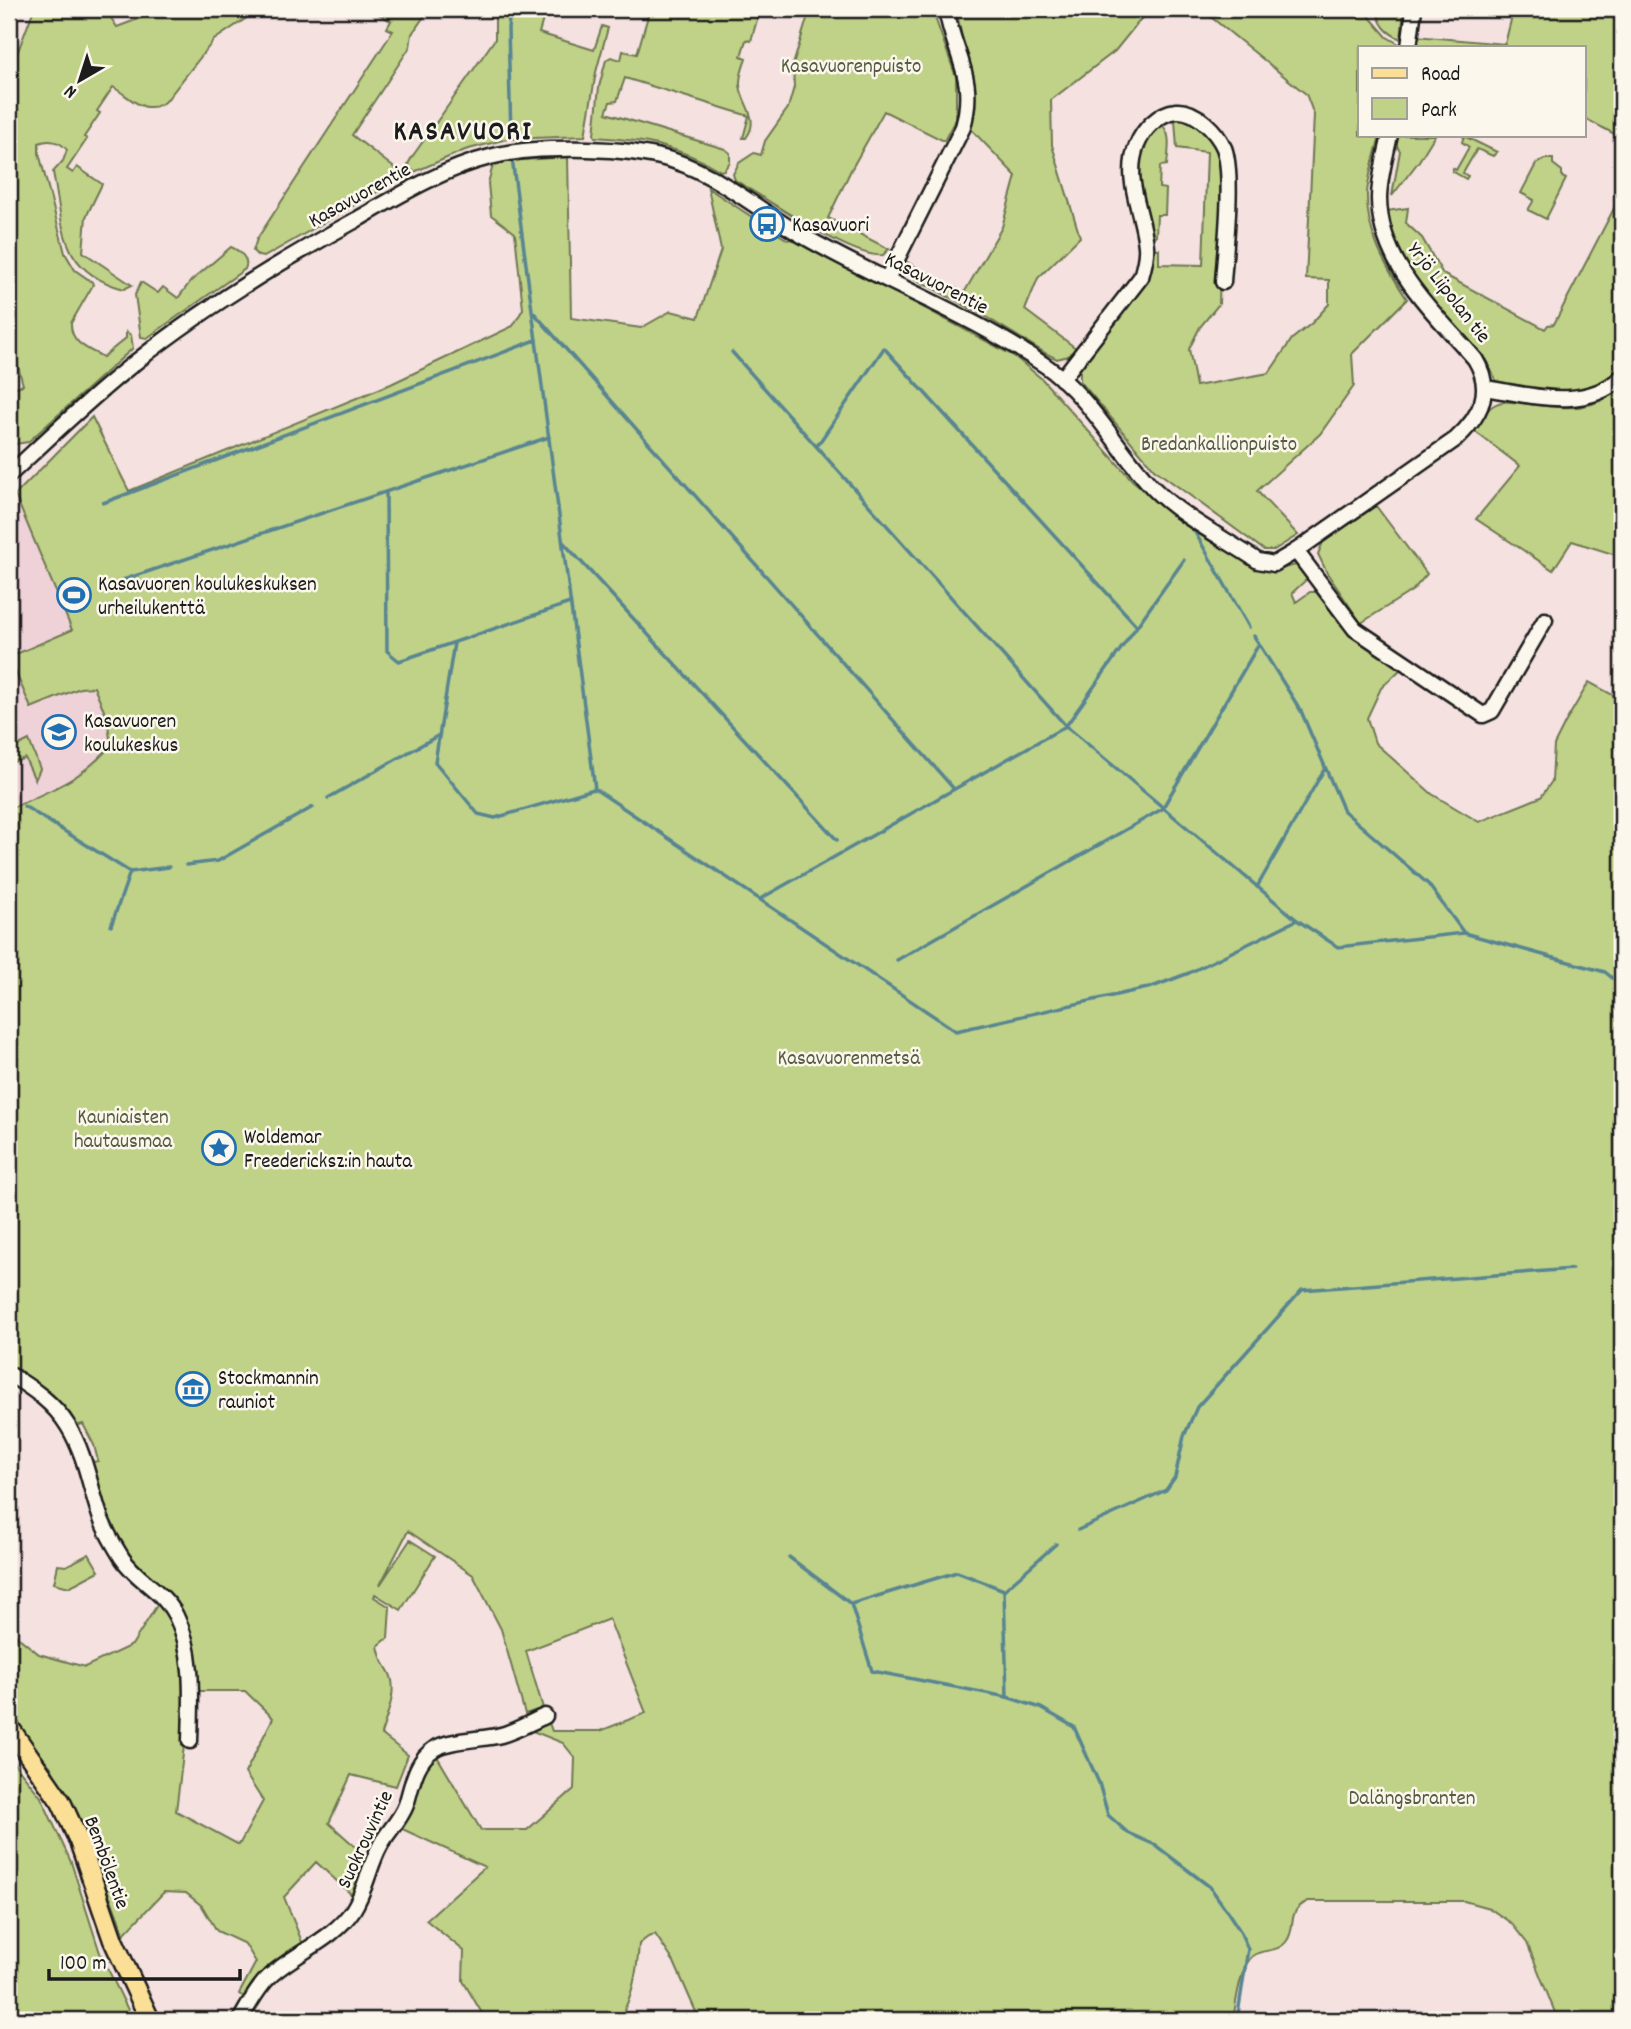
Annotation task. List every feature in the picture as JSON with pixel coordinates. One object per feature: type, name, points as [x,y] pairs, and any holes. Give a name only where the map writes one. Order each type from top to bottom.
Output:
[{"type":"main road","name":"Bembölentie","points":[[9,1727],[61,1802],[79,1841],[113,1940],[150,2020]]},
{"type":"street","points":[[887,279],[963,127],[968,107],[965,73],[946,9]]},
{"type":"street","points":[[1409,46],[1414,9]]},
{"type":"street","points":[[1062,379],[1141,277],[1146,246],[1133,190],[1132,159],[1142,135],[1150,126],[1174,111],[1186,111],[1208,125],[1225,150],[1228,172],[1223,282]]},
{"type":"street","name":"Yrjö Liipolan tie","points":[[1390,136],[1379,195],[1382,226],[1388,246],[1412,284],[1475,359],[1483,372],[1485,388]]},
{"type":"street","name":"Kasavuorentie","points":[[10,470],[135,363],[251,280],[285,259],[432,178],[491,156],[527,151],[592,149],[665,158],[692,169],[805,237],[1006,341],[1062,379],[1098,418],[1154,488],[1174,507],[1258,561],[1274,564],[1296,551]]},
{"type":"street","points":[[1545,620],[1492,710],[1483,715],[1355,629],[1296,551],[1456,439],[1475,418],[1482,405],[1485,388],[1576,399],[1600,392],[1622,377]]},
{"type":"street","points":[[9,1374],[37,1392],[70,1428],[110,1539],[130,1571],[165,1598],[177,1616],[188,1651],[190,1741]]},
{"type":"street","name":"Suokrouvintie","points":[[240,2020],[268,1978],[320,1942],[340,1926],[352,1911],[362,1893],[378,1849],[401,1815],[415,1774],[426,1755],[434,1748],[446,1744],[505,1734],[545,1716]]},
{"type":"shaded area","points":[[15,495],[51,583],[80,570],[72,630],[9,655],[9,500]]},
{"type":"shaded area","name":"Kasavuoren koulukeskus","points":[[9,657],[31,708],[80,688],[94,687],[107,718],[111,745],[97,762],[71,782],[9,809]]},
{"type":"green space","points":[[34,9],[105,9],[117,27],[165,9],[260,9],[214,40],[166,101],[145,107],[113,87],[84,137],[87,139],[67,169],[73,173],[77,167],[102,184],[86,217],[83,252],[132,285],[124,289],[103,281],[87,271],[76,259],[63,229],[53,172],[63,161],[67,150],[54,142],[39,143],[39,153],[65,253],[75,270],[93,285],[71,323],[73,336],[86,348],[103,357],[126,338],[126,332],[131,335],[133,348],[28,442],[9,445],[9,389],[23,385],[9,332],[9,57],[15,59]]},
{"type":"green space","points":[[369,9],[429,9],[412,34],[410,47],[352,135],[397,170],[399,175],[396,181],[264,257],[258,256],[253,251],[257,239],[393,31],[387,28],[391,21]]},
{"type":"green space","points":[[495,9],[546,9],[539,33],[594,50],[602,26],[608,28],[596,72],[585,136],[507,139],[465,150],[414,172],[408,164],[412,157],[495,39]]},
{"type":"green space","points":[[650,9],[760,9],[751,41],[746,40],[741,56],[746,58],[741,75],[741,92],[752,124],[746,138],[743,138],[749,116],[625,78],[617,101],[610,102],[606,113],[725,149],[730,153],[730,162],[724,170],[675,150],[594,135],[599,87],[606,60],[611,57],[621,60],[623,51],[637,54]]},
{"type":"green space","name":"Kasavuorenpuisto","points":[[810,9],[932,9],[956,77],[956,118],[944,141],[884,111],[828,218],[889,249],[883,255],[869,254],[831,238],[735,180],[733,174],[739,163],[754,153],[761,155],[765,141],[788,108],[794,87],[793,65]]},
{"type":"green space","points":[[956,9],[1149,9],[1115,51],[1051,100],[1052,145],[1080,237],[1038,278],[1025,310],[1077,349],[1068,356],[1057,359],[1047,354],[981,314],[910,276],[903,260],[964,293],[1002,227],[1016,176],[968,126],[974,93]]},
{"type":"green space","name":"Bredankallionpuisto","points":[[1201,9],[1363,9],[1387,37],[1399,44],[1358,46],[1358,136],[1380,136],[1367,194],[1370,223],[1379,250],[1407,299],[1352,354],[1354,386],[1320,434],[1257,491],[1298,535],[1274,550],[1264,550],[1154,469],[1080,381],[1080,369],[1139,290],[1153,249],[1159,249],[1159,264],[1203,265],[1207,152],[1177,148],[1177,117],[1182,116],[1203,129],[1223,164],[1219,304],[1200,327],[1189,349],[1196,386],[1269,373],[1292,339],[1312,323],[1329,304],[1329,280],[1306,279],[1314,115],[1306,94]]},
{"type":"green space","points":[[1377,9],[1404,9],[1401,39],[1384,28]]},
{"type":"green space","points":[[1509,9],[1580,9],[1599,15],[1602,10],[1622,20],[1622,138],[1586,119],[1586,46],[1414,46],[1416,36],[1505,44],[1512,16]]},
{"type":"green space","points":[[1160,123],[1167,132],[1169,148],[1167,165],[1160,166],[1159,188],[1166,189],[1165,215],[1157,215],[1156,236],[1147,235],[1135,176],[1140,146]]},
{"type":"green space","points":[[1397,136],[1434,136],[1392,196],[1400,151],[1395,143]]},
{"type":"green space","points":[[1464,136],[1497,152],[1493,156],[1477,149],[1463,173],[1468,176],[1466,179],[1452,171],[1453,168],[1456,170],[1469,147],[1462,142]]},
{"type":"green space","name":"Kasavuorenmetsä","points":[[568,157],[571,318],[641,328],[671,311],[698,318],[721,250],[708,188],[768,230],[788,240],[794,238],[1014,356],[1042,379],[1133,481],[1181,519],[1248,562],[1263,569],[1276,570],[1296,565],[1307,579],[1292,593],[1296,602],[1310,592],[1316,592],[1344,628],[1402,668],[1381,688],[1367,718],[1375,743],[1432,794],[1479,822],[1541,797],[1552,781],[1554,745],[1589,682],[1618,698],[1622,691],[1622,2020],[1558,2020],[1527,1943],[1511,1923],[1489,1908],[1464,1901],[1308,1901],[1296,1910],[1286,1942],[1256,1954],[1246,1965],[1233,2020],[713,2020],[696,2012],[674,1962],[655,1934],[639,1944],[634,1984],[619,2020],[486,2020],[463,1981],[464,1951],[426,1920],[485,1867],[400,1828],[416,1783],[435,1753],[481,1830],[527,1830],[574,1789],[575,1758],[563,1743],[530,1730],[549,1723],[552,1731],[600,1731],[646,1713],[609,1619],[526,1651],[543,1708],[525,1714],[501,1629],[473,1575],[408,1531],[380,1585],[410,1540],[435,1556],[401,1610],[375,1594],[374,1597],[390,1607],[388,1638],[378,1646],[393,1687],[381,1734],[408,1755],[396,1786],[351,1775],[329,1823],[368,1858],[353,1896],[316,1862],[284,1897],[304,1947],[245,1998],[239,1994],[256,1962],[245,1944],[217,1931],[202,1906],[186,1893],[164,1892],[124,1934],[111,1899],[51,1767],[9,1718],[9,1630],[39,1654],[85,1667],[132,1645],[159,1602],[163,1600],[185,1655],[185,1738],[176,1811],[239,1845],[263,1801],[245,1773],[273,1718],[245,1691],[194,1691],[184,1623],[124,1552],[107,1521],[88,1463],[98,1461],[94,1445],[83,1424],[76,1426],[9,1369],[9,809],[77,776],[111,745],[107,718],[94,687],[80,688],[31,708],[9,657],[72,630],[15,495],[92,417],[129,491],[391,384],[513,326],[523,309],[515,233],[491,215],[488,183],[494,162]]},
{"type":"green space","points":[[1545,159],[1553,159],[1553,164],[1562,171],[1562,177],[1566,179],[1546,219],[1528,210],[1534,200],[1521,193],[1536,164]]},
{"type":"green space","points":[[1622,193],[1622,372],[1602,386],[1575,394],[1499,385],[1484,357],[1424,290],[1412,272],[1400,253],[1386,211],[1408,208],[1406,223],[1422,238],[1443,274],[1545,329],[1554,324]]},
{"type":"green space","points":[[231,247],[245,259],[245,269],[147,338],[141,337],[135,295],[141,282],[158,293],[163,287],[178,298],[191,281]]},
{"type":"green space","points":[[1622,387],[1622,557],[1572,541],[1553,570],[1476,519],[1520,466],[1473,430],[1491,407],[1507,402],[1561,407],[1585,406]]},
{"type":"green space","points":[[1376,506],[1427,574],[1413,590],[1361,623],[1327,573],[1318,554],[1323,542]]},
{"type":"green space","points":[[29,740],[40,769],[35,780],[25,758],[14,762],[9,750]]},
{"type":"green space","points":[[89,1554],[99,1571],[69,1587],[54,1583],[58,1565],[66,1566]]},
{"type":"green space","points":[[9,1757],[41,1797],[71,1862],[100,1953],[133,2020],[9,2020]]},
{"type":"waterway","points":[[510,9],[508,29],[511,135]]},
{"type":"waterway","points":[[512,158],[595,789],[956,1031],[1152,987],[1189,973],[1297,920],[1338,947],[1464,933],[1605,972],[1622,986]]},
{"type":"waterway","points":[[534,313],[954,789]]},
{"type":"waterway","points":[[103,503],[536,340]]},
{"type":"waterway","points":[[817,446],[884,348],[1137,626]]},
{"type":"waterway","points":[[732,352],[1066,726],[1297,920]]},
{"type":"waterway","points":[[120,581],[549,437]]},
{"type":"waterway","points":[[386,492],[387,651],[399,661],[570,603]]},
{"type":"waterway","points":[[1192,527],[1249,627]]},
{"type":"waterway","points":[[563,542],[837,840]]},
{"type":"waterway","points":[[760,899],[1066,726],[1184,560]]},
{"type":"waterway","points":[[1254,636],[1301,711],[1344,811],[1428,884],[1464,933]]},
{"type":"waterway","points":[[454,643],[435,762],[478,814],[495,818],[594,789]]},
{"type":"waterway","points":[[897,960],[1162,809],[1259,644]]},
{"type":"waterway","points":[[328,798],[439,735]]},
{"type":"waterway","points":[[1257,887],[1325,768]]},
{"type":"waterway","points":[[24,806],[130,872]]},
{"type":"waterway","points":[[186,865],[218,861],[313,807]]},
{"type":"waterway","points":[[111,926],[130,872],[169,867]]},
{"type":"waterway","points":[[1078,1530],[1166,1490],[1175,1477],[1184,1436],[1197,1407],[1302,1290],[1572,1269]]},
{"type":"waterway","points":[[1056,1544],[1004,1590],[1007,1697],[1041,1708],[1074,1727],[1099,1783],[1108,1815],[1128,1833],[1155,1845],[1210,1887],[1225,1908],[1248,1949],[1237,2020]]},
{"type":"waterway","points":[[789,1557],[851,1604]]},
{"type":"waterway","points":[[1004,1590],[957,1572],[851,1604],[872,1671],[1007,1697]]},
{"type":"place","name":"Kasavuori","points":[[767,224]]},
{"type":"place","name":"Kasavuoren koulukeskuksen urheilukenttä","points":[[74,595]]},
{"type":"place","name":"Kasavuoren koulukeskus","points":[[59,732]]},
{"type":"place","name":"Woldemar Freedericksz:in hauta","points":[[219,1148]]},
{"type":"place","name":"Stockmannin rauniot","points":[[193,1389]]},
{"type":"district","name":"KASAVUORI","points":[[463,129]]},
{"type":"park label","name":"Kauniaisten hautausmaa","points":[[123,1128]]},
{"type":"park label","name":"Dalängsbranten","points":[[1412,1797]]}]
